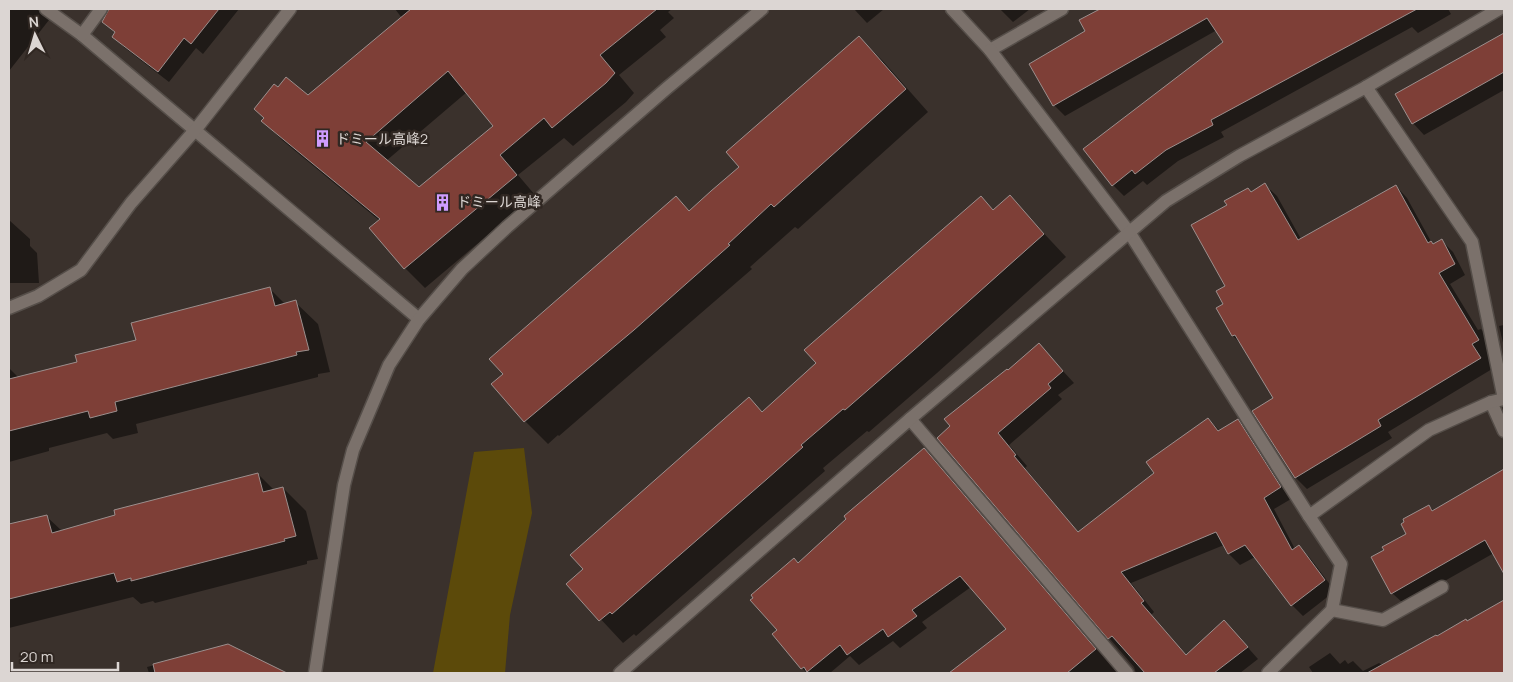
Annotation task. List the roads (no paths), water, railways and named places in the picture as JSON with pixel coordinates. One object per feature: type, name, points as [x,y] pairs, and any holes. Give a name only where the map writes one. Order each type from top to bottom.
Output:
[{"type":"street","points":[[46,9],[82,35],[419,319]]},
{"type":"street","points":[[82,35],[101,9]]},
{"type":"street","points":[[9,308],[38,296],[80,270],[131,202],[196,130],[290,9]]},
{"type":"street","points":[[315,673],[344,485],[353,450],[389,365],[419,319],[462,269],[507,227],[667,88],[762,9]]},
{"type":"street","points":[[952,9],[990,50],[1129,232],[1341,564],[1332,610],[1268,673]]},
{"type":"street","points":[[990,50],[1062,9]]},
{"type":"street","points":[[627,671],[910,420],[1166,201],[1239,156],[1366,87],[1493,10]]},
{"type":"street","points":[[1366,87],[1472,242],[1504,431]]},
{"type":"street","points":[[1309,516],[1429,430],[1500,400]]},
{"type":"street","points":[[910,420],[1128,673]]},
{"type":"street","points":[[1332,610],[1383,620],[1442,587]]},
{"type":"place","name":"ドミール高峰2","points":[[322,139]]},
{"type":"place","name":"ドミール高峰","points":[[443,202]]}]
